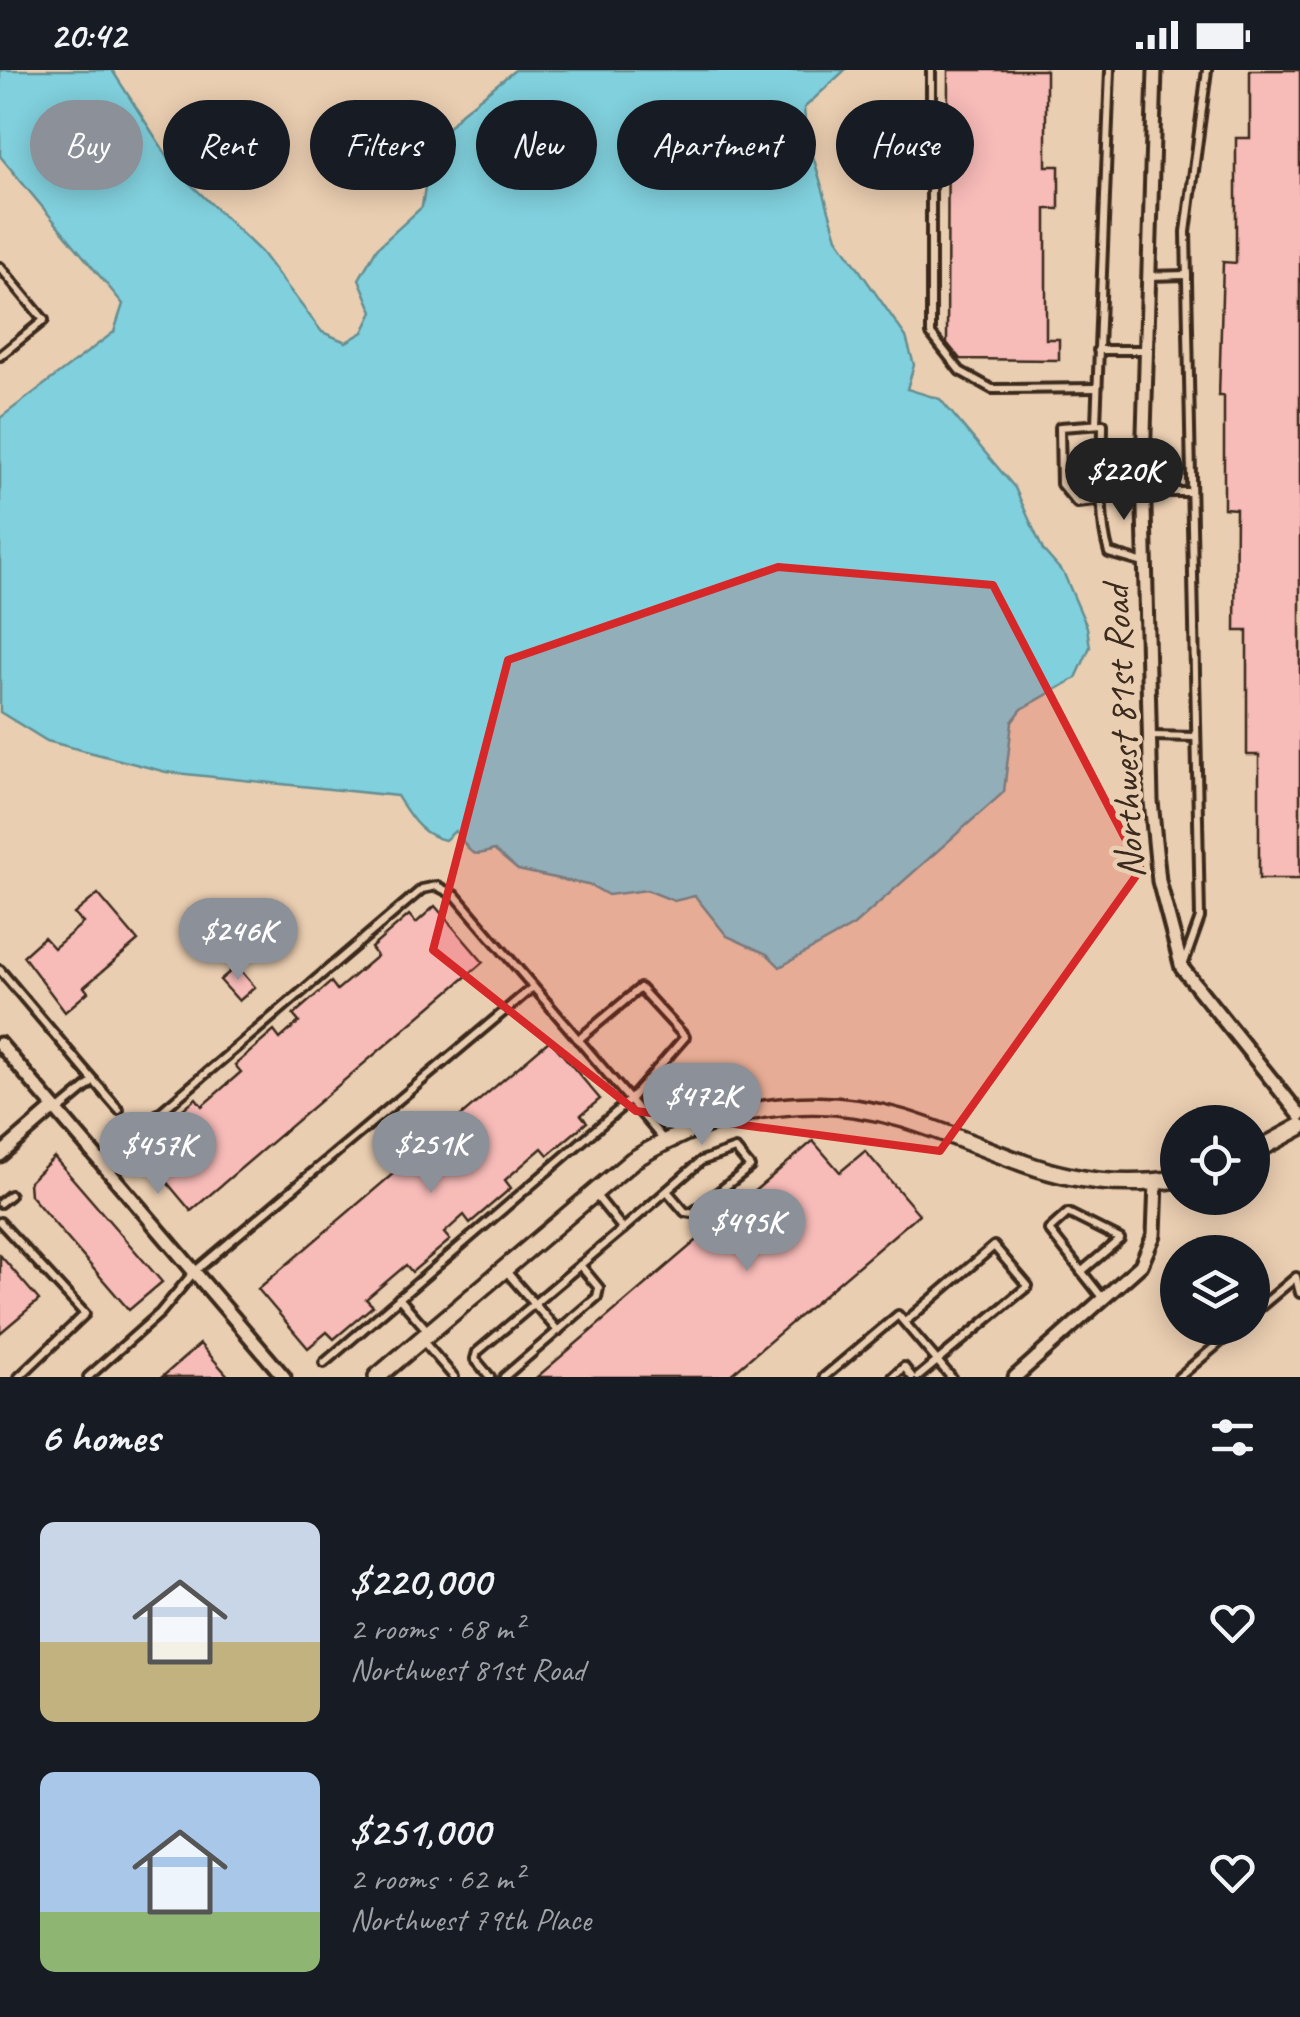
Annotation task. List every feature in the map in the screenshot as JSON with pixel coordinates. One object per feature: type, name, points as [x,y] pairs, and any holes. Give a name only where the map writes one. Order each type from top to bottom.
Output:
[{"type":"main road","points":[[377,1377],[593,1192],[665,1141],[751,1110],[842,1105],[906,1120],[1007,1161],[1057,1176],[1106,1183],[1160,1181]]},
{"type":"main road","points":[[1270,1143],[1300,1127]]},
{"type":"street","name":"Northwest 81st Road","points":[[1155,70],[1144,492],[1150,736],[1159,881],[1182,968]]},
{"type":"street","points":[[1182,968],[1300,1114]]},
{"type":"street","points":[[0,1044],[284,1377]]},
{"type":"street","points":[[0,1155],[56,1110]]},
{"type":"street","points":[[1015,1377],[1137,1271],[1150,1251],[1156,1182]]},
{"type":"lane","points":[[931,70],[931,334],[960,371],[992,389],[1097,388]]},
{"type":"lane","points":[[1096,424],[1110,70]]},
{"type":"lane","points":[[1182,968],[1200,918],[1186,232],[1207,70]]},
{"type":"lane","points":[[0,267],[44,320],[0,356]]},
{"type":"lane","points":[[1148,276],[1187,275]]},
{"type":"lane","points":[[1098,350],[1146,350]]},
{"type":"lane","points":[[1104,500],[1077,503],[1061,484],[1060,427],[1103,424],[1104,500],[1101,527],[1109,553],[1145,563]]},
{"type":"lane","points":[[1144,492],[1191,492]]},
{"type":"lane","points":[[1150,736],[1196,736]]},
{"type":"lane","points":[[101,1162],[422,889],[437,886],[456,896],[665,1141]]},
{"type":"lane","points":[[0,970],[119,1110]]},
{"type":"lane","points":[[88,1377],[160,1313],[194,1272],[533,987]]},
{"type":"lane","points":[[324,1363],[630,1100],[685,1037],[640,988],[578,1040]]},
{"type":"lane","points":[[56,1110],[94,1081]]},
{"type":"lane","points":[[490,1377],[475,1359],[478,1352],[701,1162],[735,1149],[750,1167],[692,1214],[685,1212],[667,1192]]},
{"type":"lane","points":[[593,1192],[624,1228]]},
{"type":"lane","points":[[0,1203],[10,1194]]},
{"type":"lane","points":[[1081,1272],[1120,1239],[1068,1213],[1048,1230],[1081,1272],[1104,1301]]},
{"type":"lane","points":[[0,1222],[86,1314],[18,1377]]},
{"type":"lane","points":[[893,1377],[904,1368],[915,1377],[1028,1286],[994,1246],[905,1322]]},
{"type":"lane","points":[[504,1377],[597,1297],[600,1288],[580,1265]]},
{"type":"lane","points":[[504,1268],[558,1331]]},
{"type":"lane","points":[[1270,1299],[1296,1277],[1300,1293]]},
{"type":"lane","points":[[400,1298],[454,1377]]},
{"type":"lane","points":[[824,1377],[898,1315],[950,1377]]},
{"type":"lane","points":[[1179,1377],[1217,1345]]},
{"type":"highlighted area","points":[[778,567],[993,585],[1141,869],[940,1151],[636,1111],[433,950],[508,660]]},
{"type":"water","points":[[0,70],[112,70],[131,100],[30,100],[30,190],[143,190],[143,118],[163,149],[163,190],[197,190],[261,252],[322,332],[346,342],[363,332],[373,312],[359,279],[377,248],[422,207],[425,190],[456,190],[456,119],[476,101],[476,190],[597,190],[597,100],[477,100],[515,70],[845,70],[813,100],[617,100],[617,190],[816,190],[816,166],[837,238],[906,337],[914,365],[907,389],[940,399],[1015,488],[1043,550],[1064,574],[1087,627],[1090,647],[1076,678],[1022,709],[1012,722],[1004,792],[854,925],[780,967],[767,954],[727,936],[695,896],[674,901],[647,890],[608,895],[592,886],[518,870],[494,850],[473,853],[455,831],[445,840],[429,834],[416,824],[397,796],[166,772],[47,741],[0,712],[0,418],[114,332],[123,304],[0,156]]},
{"type":"building","points":[[948,70],[1046,70],[1046,166],[1059,166],[1059,209],[1046,209],[1046,339],[1059,339],[1059,360],[960,359],[947,343],[948,190],[974,190],[974,100],[948,100]]},
{"type":"building","points":[[1250,70],[1300,70],[1300,879],[1259,879],[1259,755],[1247,755],[1247,631],[1235,631],[1236,509],[1224,508],[1224,396],[1219,396],[1223,262],[1236,263],[1236,138],[1250,138]]},
{"type":"building","points":[[98,894],[138,941],[84,987],[88,992],[65,1012],[23,956],[44,937],[54,948],[83,923],[74,914]]},
{"type":"building","points":[[435,906],[483,962],[191,1211],[144,1155],[163,1139],[157,1131],[196,1098],[202,1106],[241,1072],[235,1065],[274,1031],[280,1039],[299,1022],[293,1015],[331,982],[337,990],[377,956],[371,948],[409,915],[416,923]]},
{"type":"building","points":[[237,966],[255,987],[239,1001],[220,980]]},
{"type":"building","points":[[550,1040],[600,1099],[581,1115],[587,1122],[548,1155],[542,1148],[505,1180],[511,1188],[470,1223],[464,1215],[444,1233],[450,1240],[412,1272],[406,1265],[366,1299],[373,1306],[334,1339],[327,1332],[308,1348],[258,1289]]},
{"type":"building","points":[[813,1141],[840,1172],[865,1151],[919,1214],[728,1377],[537,1377]]},
{"type":"building","points":[[54,1157],[162,1282],[129,1310],[30,1195],[29,1182]]},
{"type":"building","points":[[0,1255],[39,1300],[0,1333]]},
{"type":"building","points":[[200,1344],[229,1377],[162,1377]]}]
